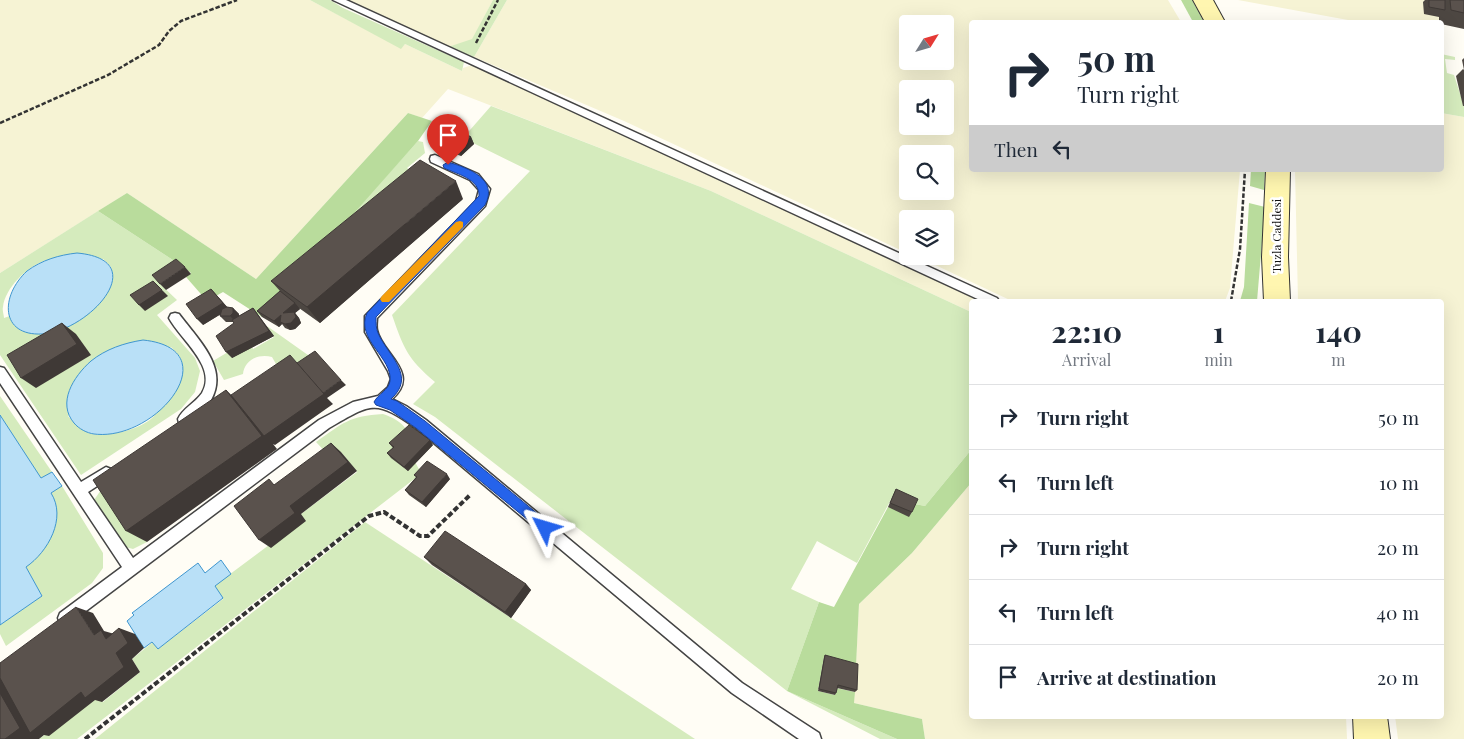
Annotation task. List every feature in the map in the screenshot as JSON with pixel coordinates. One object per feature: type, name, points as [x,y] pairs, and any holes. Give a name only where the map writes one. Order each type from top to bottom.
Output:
[{"type":"main road","points":[[1203,0],[1213,20]]},
{"type":"main road","name":"Tuzla Caddesi","points":[[1277,299],[1275,257],[1278,172]]},
{"type":"main road","points":[[1370,719],[1372,739]]},
{"type":"lane","points":[[338,0],[990,299]]},
{"type":"lane","points":[[380,402],[394,390],[397,379],[394,369],[371,332],[371,316],[481,203],[484,196],[485,189],[474,177],[435,159]]},
{"type":"lane","points":[[173,427],[196,411],[206,400],[212,388],[213,375],[208,363],[175,318]]},
{"type":"lane","points":[[0,372],[131,568]]},
{"type":"lane","points":[[54,626],[324,424],[362,404],[380,402],[393,405],[421,424],[737,688],[813,739]]},
{"type":"lane","points":[[79,491],[118,464]]},
{"type":"path","points":[[0,123],[108,76],[149,53],[181,21],[237,0]]},
{"type":"path","points":[[468,60],[498,0]]},
{"type":"path","points":[[1231,299],[1240,249],[1245,172]]},
{"type":"path","points":[[86,739],[368,516],[384,512],[420,536],[428,536],[486,479]]},
{"type":"shaded area","points":[[0,0],[310,0],[401,48],[405,44],[462,71],[463,68],[472,65],[669,154],[899,262],[899,265],[906,265],[979,299],[969,299],[969,311],[711,191],[448,89],[422,118],[408,113],[256,279],[127,193],[0,273]]},
{"type":"shaded area","points":[[348,0],[493,0],[472,40],[448,47]]},
{"type":"shaded area","points":[[507,0],[1168,0],[1180,20],[969,20],[969,172],[1240,172],[1230,288],[1226,299],[1008,299],[935,265],[954,265],[954,210],[899,210],[899,249],[624,121],[474,57]]},
{"type":"shaded area","points":[[1238,0],[1464,0],[1439,17],[1439,20],[1348,20]]},
{"type":"shaded area","points":[[1444,114],[1464,117],[1464,739],[1398,739],[1395,719],[1444,719],[1444,299],[1298,299],[1295,172],[1444,172]]},
{"type":"shaded area","points":[[969,485],[969,719],[1346,719],[1347,739],[925,739],[922,719],[854,703],[859,604],[912,553]]},
{"type":"green space","points":[[310,0],[330,0],[343,8],[464,62],[462,71],[405,44],[401,49]]},
{"type":"green space","points":[[493,0],[507,0],[474,57],[448,47],[472,39]]},
{"type":"green space","points":[[1181,0],[1192,0],[1203,20],[1192,20]]},
{"type":"green space","points":[[1444,55],[1455,57],[1455,60],[1445,59],[1447,73],[1454,75],[1464,106],[1464,117],[1444,114]]},
{"type":"green space","points":[[491,106],[711,191],[969,311],[969,452],[925,506],[915,504],[894,494],[857,563],[817,541],[791,589],[819,602],[787,691],[435,417],[413,404],[435,382],[412,359],[392,315],[530,171],[463,138]]},
{"type":"green space","points":[[408,113],[432,121],[418,141],[262,317],[223,292],[207,301],[186,277],[191,273],[98,211],[127,193],[256,279]]},
{"type":"green space","points":[[418,141],[423,142],[425,153],[407,168],[425,181],[296,276]]},
{"type":"green space","points":[[1251,172],[1265,172],[1264,190],[1250,186]]},
{"type":"green space","points":[[1249,203],[1265,207],[1257,299],[1241,299],[1244,287]]},
{"type":"green space","points":[[98,211],[182,266],[158,282],[177,300],[157,315],[195,358],[200,371],[195,392],[181,409],[81,475],[0,355],[0,273]],"holes":[[[56,259],[103,259],[111,267],[112,279],[4,318],[3,308],[12,286],[24,273],[37,264]],[[171,347],[180,357],[183,371],[162,405],[149,421],[125,431],[99,435],[85,431],[68,416]]]},
{"type":"green space","points":[[267,326],[315,360],[302,369],[299,366],[114,493],[147,542],[133,549],[122,546],[99,512],[94,500],[101,490],[276,368],[272,357],[257,357],[249,361],[243,374],[224,380],[213,361],[228,352],[252,347],[253,349],[274,337]]},
{"type":"green space","points":[[0,396],[52,472],[41,479],[0,415]]},
{"type":"green space","points":[[383,414],[395,420],[408,432],[416,464],[422,473],[77,739],[39,739],[99,696],[103,702],[140,672],[132,659],[153,642],[158,649],[223,599],[214,586],[269,545],[301,514],[357,472],[341,452],[332,459],[316,442],[354,419]]},
{"type":"green space","points":[[969,452],[969,485],[912,553],[859,604],[856,666],[824,657],[818,691],[835,695],[836,688],[855,692],[854,703],[922,719],[925,739],[897,739],[787,691],[819,602],[834,607],[888,507],[915,504],[925,506]]},
{"type":"green space","points":[[62,486],[103,553],[103,568],[92,583],[6,646],[0,634],[0,625],[42,596],[26,567],[51,493]]},
{"type":"green space","points":[[365,522],[695,739],[95,739]]},
{"type":"green space","points":[[787,691],[897,739],[880,739]]},
{"type":"water","points":[[77,253],[100,258],[111,268],[112,281],[106,295],[94,309],[78,321],[60,330],[42,334],[28,333],[18,329],[12,322],[9,313],[9,302],[18,281],[27,271],[45,261]]},
{"type":"water","points":[[143,340],[168,347],[181,360],[182,376],[175,393],[160,410],[140,424],[118,433],[94,434],[78,427],[69,415],[67,399],[73,382],[78,375],[84,367],[103,353],[122,345]]},
{"type":"water","points":[[0,415],[41,478],[52,472],[62,486],[51,493],[57,513],[53,534],[41,553],[26,567],[42,596],[0,625]]},
{"type":"water","points":[[221,560],[231,574],[215,586],[223,598],[158,649],[152,642],[144,648],[127,621],[134,615],[132,613],[198,563],[205,573]]},
{"type":"building","points":[[1429,0],[1445,0],[1445,10],[1429,7]]},
{"type":"building","points":[[1450,0],[1464,0],[1464,13],[1451,10]]},
{"type":"building","points":[[461,131],[471,137],[459,149],[447,145]]},
{"type":"building","points":[[420,160],[456,181],[307,307],[271,281]]},
{"type":"building","points":[[176,259],[185,267],[160,284],[152,275]]},
{"type":"building","points":[[153,281],[162,290],[139,305],[130,295]]},
{"type":"building","points":[[211,289],[223,303],[197,319],[186,304]]},
{"type":"building","points":[[280,291],[295,303],[283,313],[294,312],[296,317],[291,323],[285,324],[280,322],[281,315],[274,321],[257,311]]},
{"type":"building","points":[[227,307],[233,308],[233,313],[230,316],[220,316],[222,309]]},
{"type":"building","points":[[253,308],[269,331],[226,352],[216,336],[234,323],[232,320]]},
{"type":"building","points":[[62,323],[77,344],[21,378],[7,355]]},
{"type":"building","points":[[315,351],[341,380],[323,393],[297,363]]},
{"type":"building","points":[[290,355],[324,394],[264,436],[231,395]]},
{"type":"building","points":[[226,390],[262,436],[126,531],[93,480]]},
{"type":"building","points":[[409,425],[430,440],[404,467],[387,453],[394,447],[389,443]]},
{"type":"building","points":[[331,443],[348,462],[290,506],[295,513],[259,540],[234,506],[269,479],[274,485]]},
{"type":"building","points":[[427,461],[447,474],[422,502],[405,490],[417,477],[414,475]]},
{"type":"building","points":[[896,489],[918,499],[912,512],[890,503]]},
{"type":"building","points":[[445,531],[526,584],[505,612],[424,557]]},
{"type":"building","points":[[76,607],[94,635],[101,630],[106,639],[119,628],[128,643],[116,653],[124,667],[85,698],[81,692],[30,733],[0,678],[0,663]]},
{"type":"building","points":[[825,655],[858,664],[857,690],[838,685],[836,693],[819,689]]},
{"type":"building","points":[[0,693],[20,728],[5,739],[0,739]]},
{"type":"slow traffic","points":[[386,299],[460,224]]},
{"type":"route","points":[[448,165],[474,177],[480,182],[485,189],[484,196],[481,203],[371,316],[371,332],[394,369],[397,379],[394,390],[380,402],[393,405],[421,424],[545,528]]}]
